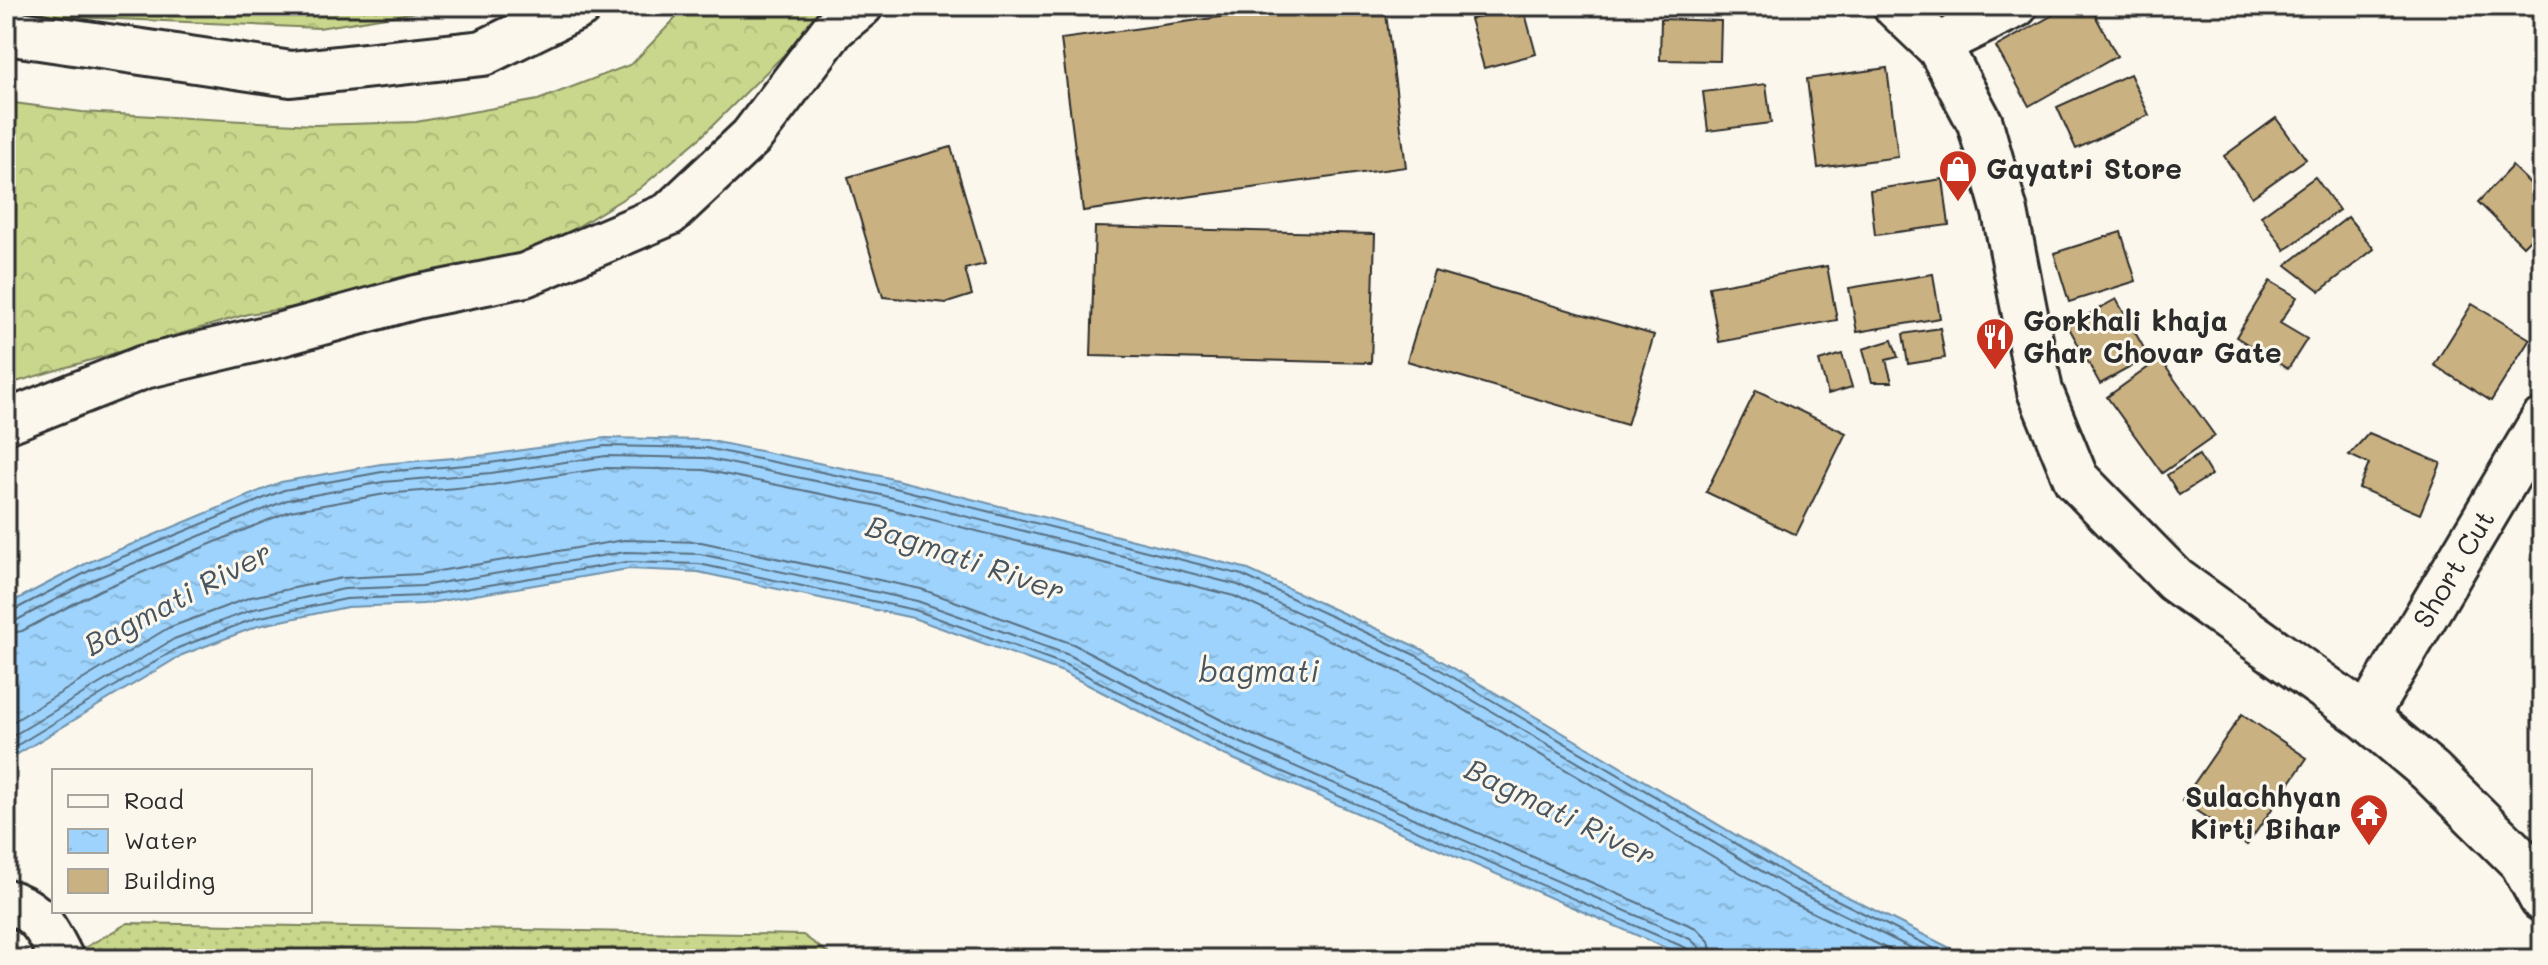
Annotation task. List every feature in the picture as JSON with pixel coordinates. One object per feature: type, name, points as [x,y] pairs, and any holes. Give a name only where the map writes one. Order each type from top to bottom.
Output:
[{"type":"main road","points":[[6,32],[291,74],[483,53],[579,6]]},
{"type":"main road","points":[[1896,6],[1940,48],[1980,123],[2005,212],[2040,391],[2076,479],[2175,580],[2366,717],[2430,771],[2522,862],[2542,899]]},
{"type":"street","points":[[6,422],[144,367],[282,334],[416,297],[525,275],[669,214],[751,137],[834,28],[861,6]]},
{"type":"street","points":[[1940,48],[1957,35],[2016,6]]},
{"type":"street","name":"Short Cut","points":[[2366,717],[2542,420]]},
{"type":"street","points":[[6,901],[43,922],[62,959]]},
{"type":"green space","points":[[6,6],[453,6],[319,28],[6,14]]},
{"type":"green space","points":[[687,6],[833,6],[701,137],[639,189],[551,243],[425,288],[248,314],[6,385],[6,102],[82,112],[314,125],[416,122],[538,100],[632,64]]},
{"type":"green space","points":[[128,923],[803,935],[836,959],[65,959]]},
{"type":"water","name":"bagmati","points":[[605,438],[707,440],[881,476],[1244,568],[1421,649],[1800,873],[1972,959],[1691,959],[1222,754],[1063,672],[913,618],[698,572],[628,569],[423,604],[347,607],[258,626],[182,655],[6,761],[6,605],[87,563],[281,482],[381,464],[489,455]]},
{"type":"building","points":[[1300,6],[1385,6],[1406,167],[1083,211],[1061,39]]},
{"type":"building","points":[[1523,6],[1536,54],[1484,68],[1470,19]]},
{"type":"building","points":[[2069,6],[2090,6],[2117,56],[2029,106],[1996,47]]},
{"type":"building","points":[[1661,19],[1721,21],[1720,61],[1660,60]]},
{"type":"building","points":[[1887,68],[1898,157],[1818,168],[1807,79]]},
{"type":"building","points":[[2130,74],[2149,115],[2076,149],[2057,107]]},
{"type":"building","points":[[1766,84],[1771,123],[1708,131],[1703,92]]},
{"type":"building","points":[[2276,118],[2306,159],[2252,197],[2224,156]]},
{"type":"building","points":[[951,147],[985,264],[965,269],[972,295],[947,303],[883,297],[848,177]]},
{"type":"building","points":[[2512,166],[2542,195],[2542,227],[2523,246],[2478,202]]},
{"type":"building","points":[[2315,177],[2339,210],[2285,250],[2261,216]]},
{"type":"building","points":[[1943,179],[1949,225],[1875,235],[1870,190]]},
{"type":"building","points":[[2348,217],[2374,249],[2320,291],[2286,265]]},
{"type":"building","points":[[1095,227],[1375,234],[1371,363],[1091,356]]},
{"type":"building","points":[[2121,232],[2136,281],[2069,302],[2054,253]]},
{"type":"building","points":[[1827,266],[1837,320],[1719,342],[1709,287]]},
{"type":"building","points":[[1434,271],[1654,335],[1627,425],[1407,361]]},
{"type":"building","points":[[1933,274],[1940,318],[1857,332],[1849,288]]},
{"type":"building","points":[[2270,281],[2297,297],[2280,323],[2307,339],[2288,369],[2236,337]]},
{"type":"building","points":[[2116,299],[2149,357],[2100,384],[2068,326]]},
{"type":"building","points":[[2472,304],[2530,339],[2491,401],[2434,365]]},
{"type":"building","points":[[1940,328],[1945,358],[1908,364],[1903,334]]},
{"type":"building","points":[[1892,340],[1898,357],[1886,360],[1892,382],[1872,382],[1863,349]]},
{"type":"building","points":[[1842,354],[1852,387],[1828,394],[1819,361]]},
{"type":"building","points":[[2160,359],[2215,436],[2162,473],[2107,397]]},
{"type":"building","points":[[1756,390],[1846,433],[1796,535],[1706,492]]},
{"type":"building","points":[[2369,433],[2441,463],[2420,514],[2359,488],[2369,464],[2349,455]]},
{"type":"building","points":[[2199,455],[2211,475],[2179,495],[2167,475]]},
{"type":"building","points":[[2242,714],[2307,758],[2247,845],[2182,801]]},
{"type":"place","name":"Gayatri Store","points":[[1958,203]]},
{"type":"place","name":"Gorkhali khaja Ghar Chovar Gate","points":[[1995,371]]},
{"type":"place","name":"Sulachhyan Kirti Bihar","points":[[2369,847]]},
{"type":"water label","name":"Bagmati River","points":[[965,559]]},
{"type":"water label","name":"Bagmati River","points":[[178,599]]},
{"type":"water label","name":"Bagmati River","points":[[1560,813]]}]
